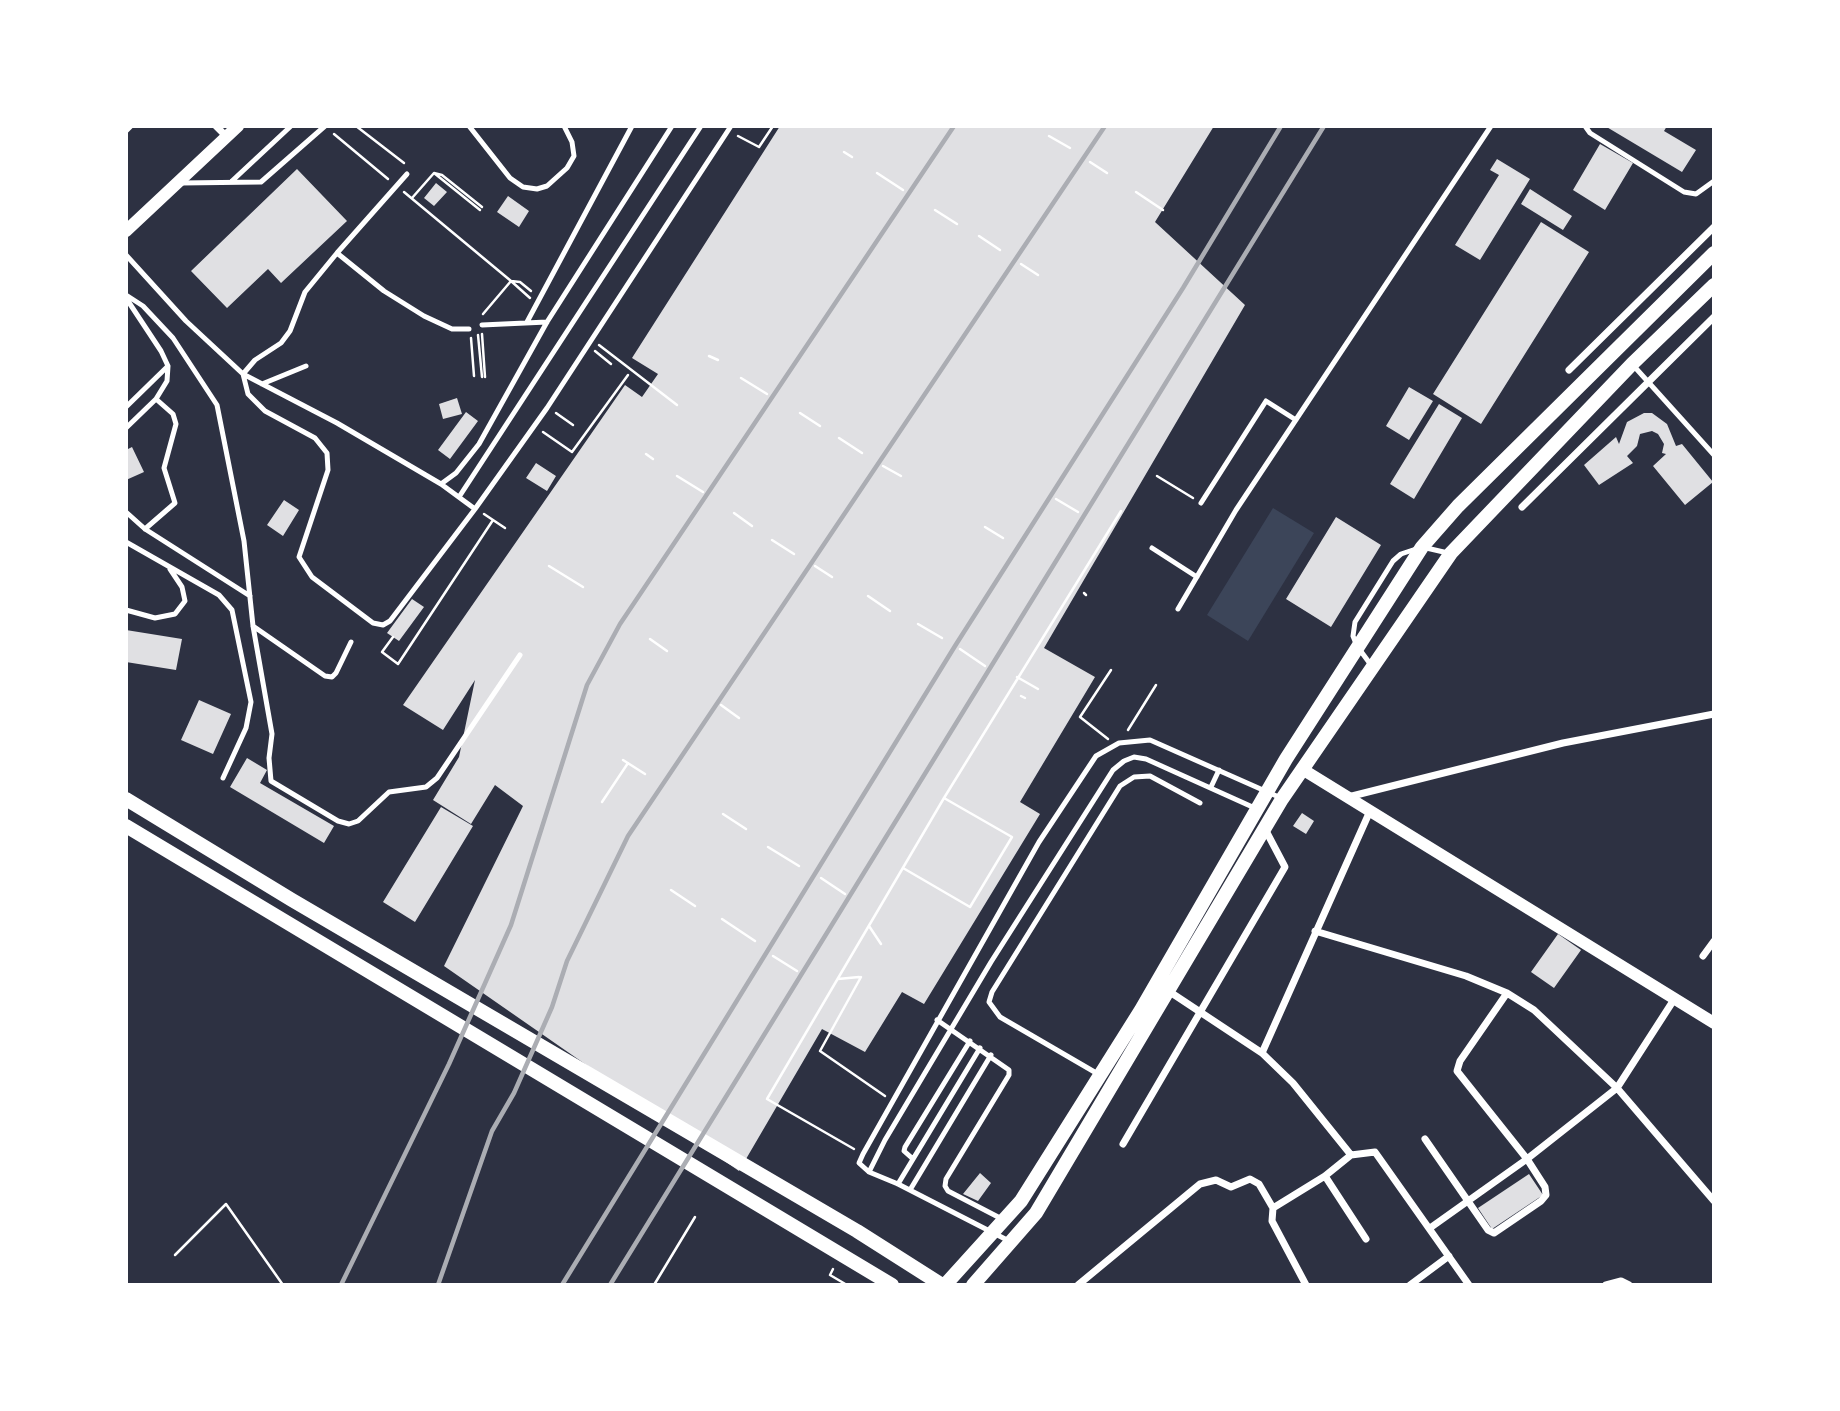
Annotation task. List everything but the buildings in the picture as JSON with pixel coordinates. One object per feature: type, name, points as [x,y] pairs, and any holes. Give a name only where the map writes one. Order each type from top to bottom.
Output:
[{"type":"main road","points":[[126,799],[292,901],[845,1224],[943,1285],[1021,1201],[1098,1074],[1141,1010],[1286,759],[1422,547],[1458,506],[1714,253]]},
{"type":"main road","points":[[978,1280],[1036,1213],[1170,992],[1282,799],[1451,553],[1632,364],[1714,285]]},
{"type":"main road","points":[[126,826],[892,1285]]},
{"type":"main road","points":[[965,1264],[978,1280],[995,1285]]},
{"type":"street","points":[[216,126],[227,137]]},
{"type":"street","points":[[126,231],[238,126]]},
{"type":"street","points":[[1569,370],[1714,227]]},
{"type":"street","points":[[1522,508],[1714,317]]},
{"type":"street","points":[[1348,797],[1563,743],[1714,714]]},
{"type":"street","points":[[1302,769],[1714,1023]]},
{"type":"street","points":[[1262,1053],[1370,811]]},
{"type":"street","points":[[1123,1144],[1198,1011],[1285,867],[1265,829]]},
{"type":"street","points":[[1315,931],[1466,976],[1507,993],[1534,1010],[1617,1088],[1714,1201]]},
{"type":"street","points":[[1703,956],[1714,941]]},
{"type":"street","points":[[1170,992],[1262,1053],[1293,1083],[1351,1154]]},
{"type":"street","points":[[1424,1139],[1488,1230],[1500,1232],[1541,1202],[1546,1195],[1545,1187],[1527,1159],[1457,1071],[1460,1061],[1507,993]]},
{"type":"street","points":[[1430,1228],[1527,1159],[1617,1088],[1675,998]]},
{"type":"street","points":[[1273,1208],[1325,1176],[1351,1154],[1375,1152],[1469,1285]]},
{"type":"street","points":[[1325,1176],[1366,1239]]},
{"type":"street","points":[[1078,1285],[1200,1184],[1210,1180],[1231,1187],[1255,1180],[1273,1208],[1272,1221],[1306,1285]]},
{"type":"street","points":[[1410,1285],[1449,1256]]},
{"type":"street","points":[[1606,1285],[1621,1281],[1629,1285]]},
{"type":"lane","points":[[126,131],[131,126]]},
{"type":"lane","points":[[232,181],[291,126]]},
{"type":"lane","points":[[178,183],[250,183],[270,177],[325,126]]},
{"type":"lane","points":[[469,126],[510,178],[523,187],[537,189],[547,186],[567,168],[574,156],[572,142],[564,126]]},
{"type":"lane","points":[[527,322],[632,126]]},
{"type":"lane","points":[[441,484],[456,473],[479,444],[547,321],[672,126]]},
{"type":"lane","points":[[459,497],[701,126]]},
{"type":"lane","points":[[243,374],[248,394],[265,411],[314,438],[327,453],[328,470],[299,558],[312,577],[373,623],[383,625],[390,621],[475,509],[547,408],[731,126]]},
{"type":"lane","points":[[1178,609],[1236,510],[1492,126]]},
{"type":"lane","points":[[1585,126],[1590,133],[1684,192],[1696,194],[1714,181]]},
{"type":"lane","points":[[243,374],[255,360],[281,343],[290,331],[305,292],[407,174]]},
{"type":"lane","points":[[337,253],[384,291],[424,316],[452,329],[469,329]]},
{"type":"lane","points":[[126,255],[187,321],[243,374],[441,484],[475,509]]},
{"type":"lane","points":[[126,297],[162,351],[168,366],[167,381],[156,399],[126,428]]},
{"type":"lane","points":[[126,297],[143,306],[173,338],[217,405],[244,541],[253,626],[272,734],[269,758],[271,781],[349,824],[358,821],[389,792],[426,787],[437,778],[520,655]]},
{"type":"lane","points":[[480,324],[547,321]]},
{"type":"lane","points":[[1632,364],[1714,454]]},
{"type":"lane","points":[[126,407],[168,366]]},
{"type":"lane","points":[[262,383],[306,366]]},
{"type":"lane","points":[[145,529],[175,502],[164,468],[176,424],[173,414],[156,399]]},
{"type":"lane","points":[[1201,503],[1266,401],[1296,420]]},
{"type":"lane","points":[[126,512],[145,529],[250,596]]},
{"type":"lane","points":[[126,542],[219,595],[232,610],[251,702],[246,728],[223,778]]},
{"type":"lane","points":[[1422,547],[1451,553]]},
{"type":"lane","points":[[1152,548],[1197,577]]},
{"type":"lane","points":[[126,610],[155,618],[175,614],[185,601],[182,587],[168,566]]},
{"type":"lane","points":[[253,626],[325,677],[336,673],[351,642]]},
{"type":"lane","points":[[1357,646],[1373,668]]},
{"type":"lane","points":[[1011,1242],[869,1172],[859,1163],[1039,842],[1096,756],[1119,743],[1150,740],[1282,799]]},
{"type":"lane","points":[[869,1172],[951,1029],[1113,770],[1124,761],[1135,757],[1257,808]]},
{"type":"lane","points":[[1211,787],[1220,770]]},
{"type":"lane","points":[[1098,1074],[1000,1017],[989,1002],[992,992],[1120,786],[1134,777],[1150,776],[1200,803]]},
{"type":"lane","points":[[937,1020],[1006,1065],[1009,1075],[946,1180],[945,1186],[948,1191],[1005,1220]]},
{"type":"lane","points":[[913,1159],[904,1151],[905,1147],[970,1041]]},
{"type":"lane","points":[[898,1184],[980,1048]]},
{"type":"lane","points":[[910,1190],[991,1055]]},
{"type":"path","points":[[325,126],[389,180]]},
{"type":"path","points":[[356,126],[397,156]]},
{"type":"path","points":[[752,146],[759,147],[773,126]]},
{"type":"path","points":[[1049,136],[1070,148]]},
{"type":"path","points":[[844,152],[852,157]]},
{"type":"path","points":[[1090,162],[1107,173]]},
{"type":"path","points":[[412,198],[433,173],[481,209]]},
{"type":"path","points":[[877,173],[903,190]]},
{"type":"path","points":[[400,188],[511,281],[481,316]]},
{"type":"path","points":[[1136,192],[1163,210]]},
{"type":"path","points":[[935,210],[957,224]]},
{"type":"path","points":[[979,236],[1000,250]]},
{"type":"path","points":[[1021,264],[1038,275]]},
{"type":"path","points":[[480,324],[483,377]]},
{"type":"path","points":[[471,338],[474,376]]},
{"type":"path","points":[[709,356],[718,360]]},
{"type":"path","points":[[534,426],[572,452],[628,375]]},
{"type":"path","points":[[741,378],[767,394]]},
{"type":"path","points":[[547,408],[573,425]]},
{"type":"path","points":[[800,413],[820,426]]},
{"type":"path","points":[[839,438],[862,453]]},
{"type":"path","points":[[646,454],[653,458]]},
{"type":"path","points":[[883,466],[901,476]]},
{"type":"path","points":[[677,475],[703,492]]},
{"type":"path","points":[[1157,476],[1201,503]]},
{"type":"path","points":[[1056,499],[1078,512]]},
{"type":"path","points":[[475,509],[505,528]]},
{"type":"path","points":[[863,1154],[767,1099],[944,798],[1121,512]]},
{"type":"path","points":[[734,513],[752,526]]},
{"type":"path","points":[[393,637],[382,652],[398,664],[493,520]]},
{"type":"path","points":[[985,527],[1003,538]]},
{"type":"path","points":[[772,540],[794,554]]},
{"type":"path","points":[[549,565],[583,587]]},
{"type":"path","points":[[815,566],[832,577]]},
{"type":"path","points":[[868,596],[890,611]]},
{"type":"path","points":[[918,624],[942,638]]},
{"type":"path","points":[[650,639],[667,651]]},
{"type":"path","points":[[960,649],[985,666]]},
{"type":"path","points":[[1109,739],[1080,717],[1111,670]]},
{"type":"path","points":[[1017,677],[1038,689]]},
{"type":"path","points":[[1122,739],[1156,685]]},
{"type":"path","points":[[721,705],[739,718]]},
{"type":"path","points":[[623,760],[645,774]]},
{"type":"path","points":[[602,802],[628,763]]},
{"type":"path","points":[[903,868],[970,907],[1012,837],[944,798]]},
{"type":"path","points":[[723,814],[746,828]]},
{"type":"path","points":[[768,847],[799,866]]},
{"type":"path","points":[[821,878],[845,894]]},
{"type":"path","points":[[671,890],[695,906]]},
{"type":"path","points":[[722,919],[755,941]]},
{"type":"path","points":[[869,926],[881,944]]},
{"type":"path","points":[[773,956],[797,971]]},
{"type":"path","points":[[838,979],[861,977],[820,1051],[892,1101]]},
{"type":"path","points":[[175,1255],[226,1204],[283,1285]]},
{"type":"path","points":[[654,1285],[695,1217]]},
{"type":"shaded area","points":[[1273,508],[1314,533],[1248,641],[1207,615]]},
{"type":"railway","points":[[341,1285],[449,1064],[511,925],[587,685],[620,624],[954,126]]},
{"type":"railway","points":[[438,1285],[492,1131],[514,1093],[552,1007],[567,961],[628,836],[1105,126]]},
{"type":"railway","points":[[562,1285],[955,646],[1183,288],[1281,126]]},
{"type":"railway","points":[[610,1285],[1324,126]]}]
